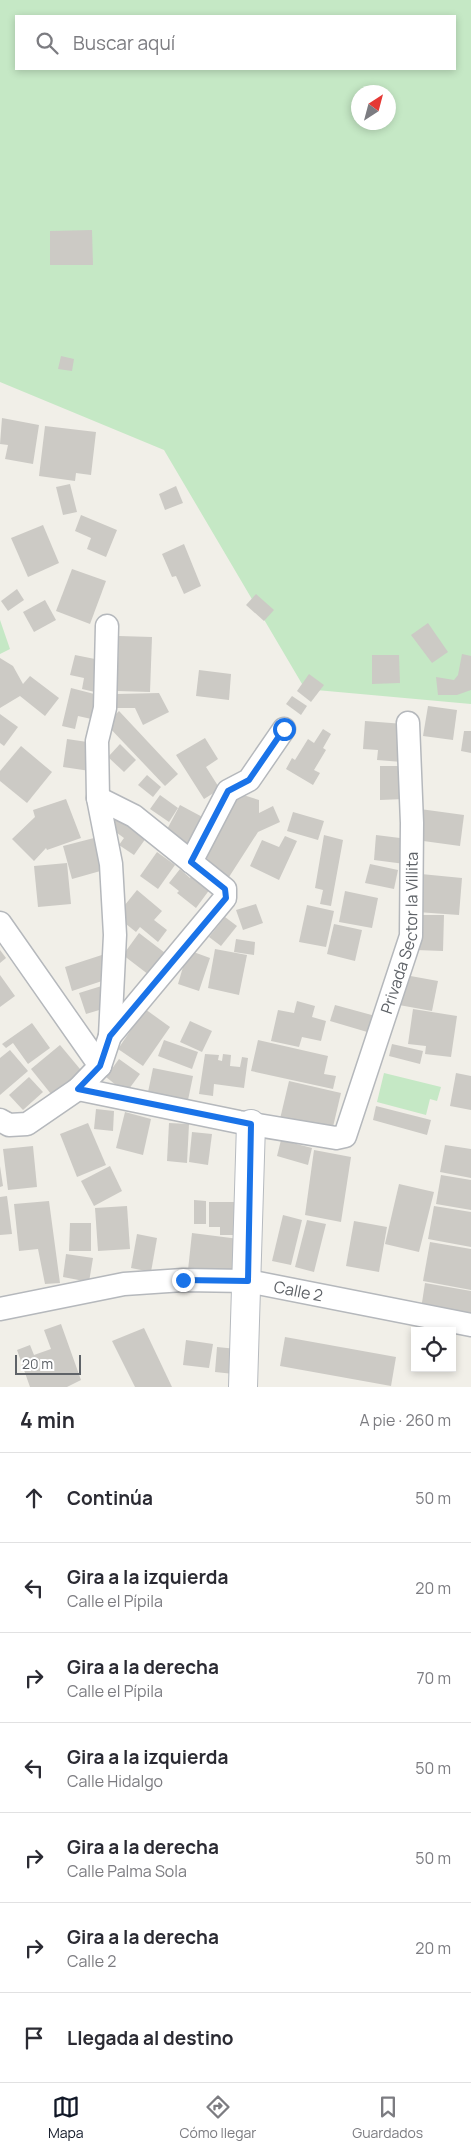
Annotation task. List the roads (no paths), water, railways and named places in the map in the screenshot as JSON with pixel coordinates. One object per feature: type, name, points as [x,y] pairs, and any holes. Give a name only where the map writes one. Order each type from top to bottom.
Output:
[{"type":"street","points":[[0,1120],[9,1125],[27,1124],[78,1089],[100,1066],[110,1036],[114,935],[112,873],[98,798],[97,741],[106,708],[108,626]]},
{"type":"street","name":"Privada Sector la Villita","points":[[251,1124],[336,1138],[345,1136],[411,936],[412,823],[408,723]]},
{"type":"street","points":[[191,862],[228,791],[249,780],[284,729]]},
{"type":"street","points":[[98,798],[134,816],[225,889],[226,898],[110,1036]]},
{"type":"street","points":[[0,923],[100,1066]]},
{"type":"street","points":[[78,1089],[251,1124],[248,1281],[243,1387]]},
{"type":"street","name":"Calle 2","points":[[0,1309],[124,1284],[183,1280],[248,1281],[471,1325]]}]
